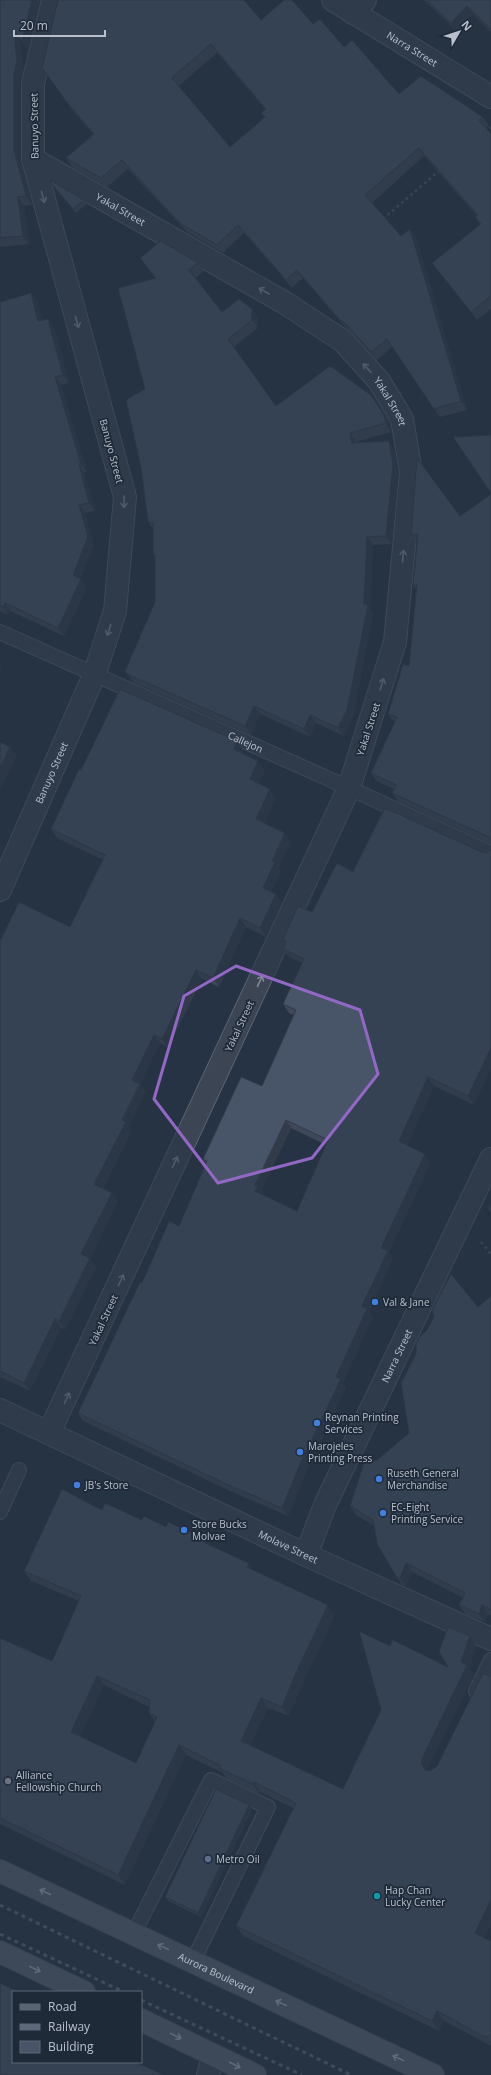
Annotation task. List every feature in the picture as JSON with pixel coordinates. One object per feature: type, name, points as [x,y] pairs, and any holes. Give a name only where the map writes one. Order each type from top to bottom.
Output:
[{"type":"main road","name":"Aurora Boulevard","points":[[0,1871],[433,2075]]},
{"type":"main road","points":[[0,1952],[82,1991]]},
{"type":"main road","points":[[142,2020],[255,2075]]},
{"type":"street","name":"Banuyo Street","points":[[0,890],[95,673],[115,611],[125,497],[33,159],[33,83],[53,0]]},
{"type":"street","name":"Narra Street","points":[[333,0],[359,6],[491,97]]},
{"type":"street","name":"Yakal Street","points":[[33,159],[285,303],[343,341],[380,381],[402,419],[411,472],[395,642],[349,788],[50,1433]]},
{"type":"street","name":"Narra Street","points":[[306,1555],[325,1505],[491,1158]]},
{"type":"street","name":"Molave Street","points":[[0,1410],[306,1555],[491,1639]]},
{"type":"street","points":[[208,2075],[214,2055]]},
{"type":"lane","name":"Callejon","points":[[0,632],[95,673],[491,853]]},
{"type":"lane","points":[[0,1512],[19,1470]]},
{"type":"lane","points":[[471,1702],[491,1660]]},
{"type":"lane","points":[[134,1934],[211,1780],[268,1807],[193,1961]]},
{"type":"path","points":[[479,138],[491,127]]},
{"type":"path","points":[[382,220],[442,169]]},
{"type":"highlighted area","points":[[236,966],[360,1010],[378,1074],[312,1158],[218,1183],[154,1099],[184,996]]},
{"type":"building","points":[[0,0],[32,0],[22,41],[14,30],[17,62],[14,74],[14,150],[26,196],[18,197],[23,236],[0,238]]},
{"type":"building","points":[[58,0],[244,0],[261,20],[284,0],[292,0],[313,24],[320,19],[344,47],[352,40],[399,94],[421,76],[483,117],[479,120],[491,134],[491,296],[471,312],[432,263],[481,224],[475,217],[478,215],[419,148],[365,195],[401,236],[410,229],[461,401],[434,409],[387,339],[371,352],[346,324],[339,319],[297,270],[286,280],[238,225],[217,245],[181,224],[122,160],[101,178],[66,158],[94,134],[66,101],[42,68]],"holes":[[[211,44],[266,109],[261,113],[265,117],[230,147],[172,78]]]},
{"type":"building","points":[[427,0],[491,0],[491,29],[467,6],[451,23]]},
{"type":"building","points":[[50,180],[84,200],[73,209]]},
{"type":"building","points":[[161,241],[198,263],[189,270],[222,312],[239,299],[252,309],[252,320],[228,339],[276,406],[330,366],[371,395],[384,415],[386,423],[350,433],[352,443],[389,441],[393,464],[386,536],[367,537],[364,604],[368,605],[347,710],[338,728],[310,715],[304,729],[254,706],[245,726],[127,674],[125,671],[155,602],[155,554],[153,554],[153,522],[148,522],[141,468],[126,400],[145,389],[118,288],[156,278],[140,258]]},
{"type":"building","points":[[31,293],[38,321],[48,319],[63,375],[55,377],[81,464],[79,464],[89,503],[79,505],[88,536],[73,575],[81,579],[58,628],[5,603],[3,607],[0,606],[0,302]]},
{"type":"building","points":[[491,435],[491,493],[453,437]]},
{"type":"building","points":[[417,458],[460,516],[491,494],[491,840],[489,837],[392,793],[396,785],[371,773],[397,717],[388,714],[403,664],[409,666],[417,585],[413,585],[418,534],[411,535]]},
{"type":"building","points":[[120,689],[237,741],[234,749],[258,761],[250,779],[270,789],[256,819],[285,833],[272,861],[275,862],[263,888],[276,894],[260,928],[240,918],[213,978],[196,970],[162,1039],[154,1035],[132,1080],[140,1084],[122,1120],[126,1122],[94,1184],[112,1193],[81,1254],[90,1258],[59,1321],[55,1319],[24,1383],[0,1371],[0,941],[19,902],[70,927],[105,855],[51,829],[79,769],[81,770]]},
{"type":"building","points":[[0,742],[10,747],[0,768]]},
{"type":"building","points":[[385,808],[482,852],[486,853],[491,850],[491,1048],[468,1096],[428,1077],[399,1141],[425,1154],[381,1248],[388,1251],[362,1306],[367,1309],[336,1377],[341,1379],[301,1462],[282,1508],[224,1483],[78,1413],[140,1282],[142,1283],[169,1221],[179,1226],[207,1161],[203,1159],[241,1077],[262,1086],[296,1010],[283,1004],[304,959],[283,949],[286,941],[283,939],[298,906],[312,912],[337,863],[353,872]],"holes":[[[286,1120],[328,1140],[297,1211],[255,1191],[258,1186],[255,1185]]]},
{"type":"building","points":[[491,1204],[491,1213],[488,1209]]},
{"type":"building","points":[[451,1274],[478,1307],[491,1296],[491,1610],[482,1605],[479,1614],[459,1605],[465,1593],[406,1563],[400,1578],[396,1576],[377,1544],[373,1520],[350,1506],[366,1457],[376,1461],[409,1433],[401,1383],[416,1354],[416,1344],[420,1336],[427,1330],[434,1317],[432,1310]]},
{"type":"building","points":[[62,1489],[102,1510],[105,1503],[142,1520],[144,1516],[166,1527],[168,1522],[207,1539],[205,1543],[249,1563],[247,1567],[328,1605],[295,1675],[282,1707],[261,1698],[241,1741],[343,1789],[381,1710],[359,1631],[390,1646],[393,1640],[448,1667],[439,1651],[448,1627],[470,1636],[461,1662],[467,1665],[421,1763],[425,1770],[430,1771],[437,1766],[483,1673],[491,1677],[491,1900],[475,1933],[491,1941],[491,2035],[485,2037],[437,2011],[432,2021],[236,1926],[296,1803],[254,1782],[253,1784],[219,1768],[221,1766],[179,1745],[118,1875],[0,1818],[0,1638],[52,1661],[81,1596],[24,1571]],"holes":[[[97,1676],[150,1700],[149,1713],[157,1717],[136,1763],[71,1732]]]},
{"type":"building","name":"Metro Oil","points":[[216,1789],[249,1805],[198,1913],[165,1897]]},
{"type":"building","points":[[0,1983],[17,1991],[12,1991],[12,2063],[137,2063],[164,2075],[0,2075]]},
{"type":"railway","points":[[0,1905],[351,2075]]},
{"type":"railway","points":[[0,1934],[122,1991]]},
{"type":"railway","points":[[142,2000],[302,2075]]},
{"type":"place","name":"Val & Jane","points":[[375,1302]]},
{"type":"place","name":"Reynan Printing Services","points":[[317,1423]]},
{"type":"place","name":"Marojeles Printing Press","points":[[300,1452]]},
{"type":"place","name":"Ruseth General Merchandise","points":[[379,1479]]},
{"type":"place","name":"JB's Store","points":[[77,1485]]},
{"type":"place","name":"EC-Eight Printing Service","points":[[383,1513]]},
{"type":"place","name":"Store Bucks Molvae","points":[[184,1530]]},
{"type":"place","name":"Alliance Fellowship Church","points":[[8,1781]]},
{"type":"place","name":"Metro Oil","points":[[208,1859]]},
{"type":"place","name":"Hap Chan Lucky Center","points":[[377,1896]]}]
